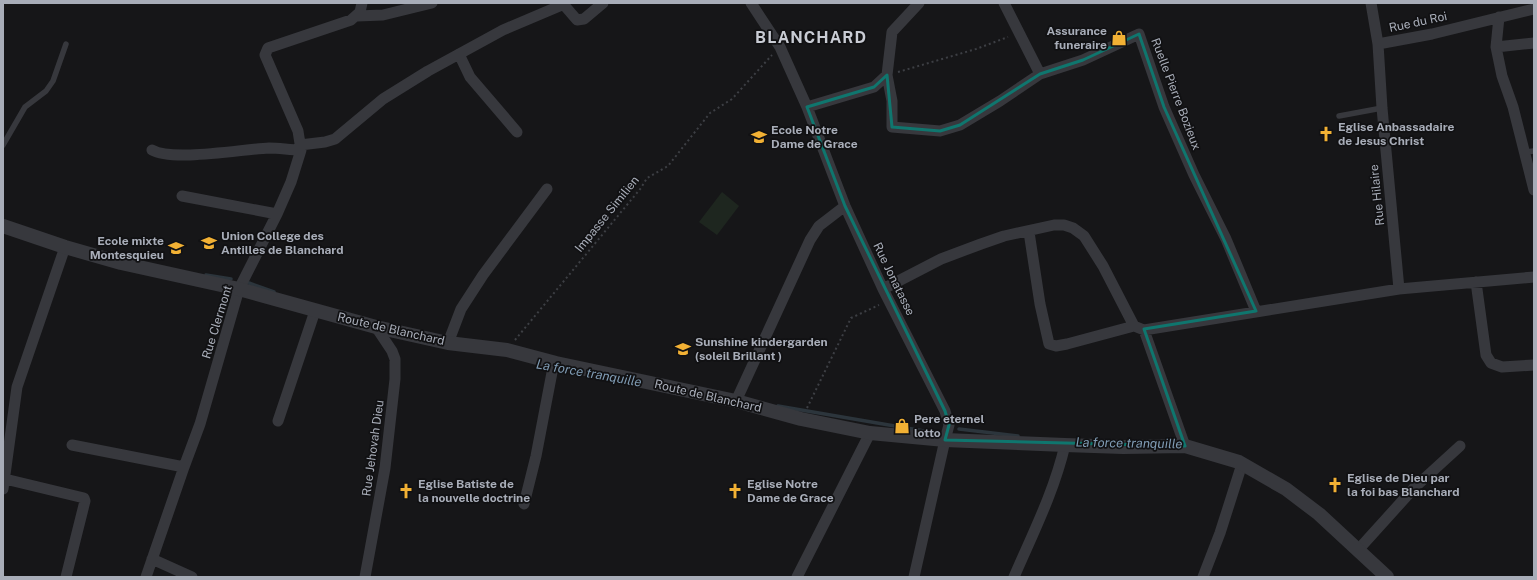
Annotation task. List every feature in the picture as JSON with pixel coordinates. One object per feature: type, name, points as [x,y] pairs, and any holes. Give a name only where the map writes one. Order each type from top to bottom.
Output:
[{"type":"street","points":[[357,16],[360,12],[362,3]]},
{"type":"street","points":[[357,16],[383,15],[432,3]]},
{"type":"street","points":[[152,150],[161,153],[186,155],[270,148],[300,148],[335,139],[383,99],[428,71],[503,30],[562,5],[564,5],[577,20],[584,20],[603,3]]},
{"type":"street","name":"Rue Jonatasse","points":[[750,3],[780,47],[807,107],[845,206],[883,289],[945,411],[949,425],[914,577]]},
{"type":"street","points":[[919,3],[892,32],[887,75],[892,101],[892,126],[940,131],[960,125],[1000,101],[1040,74],[1018,34],[1004,3]]},
{"type":"street","name":"Rue Hilaire","points":[[1371,3],[1378,44],[1382,108],[1399,289]]},
{"type":"street","name":"Rue du Roi","points":[[1378,44],[1432,34],[1534,9]]},
{"type":"street","name":"Rue Clermont","points":[[146,577],[200,424],[239,289],[277,214],[291,182],[300,148],[298,131],[265,52],[268,48],[351,20],[357,16]]},
{"type":"street","points":[[1498,17],[1496,48],[1502,76],[1529,151],[1534,190]]},
{"type":"street","name":"Ruelle Pierre Bozieux","points":[[1040,74],[1083,60],[1138,34],[1164,107],[1194,175],[1226,239],[1256,311]]},
{"type":"street","points":[[1496,48],[1534,42]]},
{"type":"street","points":[[459,54],[470,77],[517,132]]},
{"type":"street","points":[[807,107],[874,87],[887,75]]},
{"type":"street","points":[[448,342],[461,309],[468,298],[483,275],[547,189]]},
{"type":"street","points":[[182,196],[277,214]]},
{"type":"street","points":[[736,401],[810,240],[819,226],[845,206]]},
{"type":"street","points":[[883,289],[947,257],[1004,236],[1029,232],[1054,225],[1073,228],[1084,236],[1139,328],[1185,446]]},
{"type":"street","name":"Route de Blanchard","points":[[3,226],[65,247],[121,262],[239,289],[376,327],[448,342],[507,350],[554,362],[736,401],[802,419],[870,433],[945,440],[1065,445],[1123,447],[1185,446],[1242,464],[1286,489],[1319,514],[1387,577]]},
{"type":"street","points":[[1029,232],[1040,304],[1049,344],[1056,346],[1139,328],[1399,289],[1534,277]]},
{"type":"street","points":[[65,247],[17,387],[4,484],[81,496],[84,498],[85,501],[66,577]]},
{"type":"street","points":[[1476,282],[1486,355],[1491,363],[1502,367],[1534,365]]},
{"type":"street","points":[[278,421],[315,311]]},
{"type":"street","name":"Rue Jehovah Dieu","points":[[365,577],[385,468],[395,378],[395,359],[392,351],[376,327]]},
{"type":"street","points":[[524,504],[536,456],[554,362]]},
{"type":"street","points":[[797,577],[870,433]]},
{"type":"street","points":[[72,445],[184,468]]},
{"type":"street","points":[[1014,577],[1024,552],[1042,516],[1060,467],[1065,445]]},
{"type":"street","points":[[1358,550],[1414,488],[1460,446]]},
{"type":"street","points":[[1203,577],[1220,533],[1242,464]]},
{"type":"street","points":[[152,559],[192,577]]},
{"type":"lane","points":[[3,145],[25,107],[46,91],[53,81],[66,44]]},
{"type":"lane","points":[[1339,116],[1382,108]]},
{"type":"path","points":[[887,75],[952,55],[976,50],[1018,34]]},
{"type":"path","name":"Impasse Similien","points":[[507,350],[641,188],[647,178],[668,166],[710,113],[732,99],[780,47]]},
{"type":"path","points":[[802,419],[851,318],[877,305],[883,307],[891,303]]},
{"type":"highlighted area","points":[[1139,34],[1164,107],[1256,311],[1144,329],[1185,446],[945,440],[949,425],[945,411],[845,206],[807,107],[874,87],[887,75],[892,127],[940,131],[960,125],[1040,74],[1083,60]]},
{"type":"shaded area","points":[[722,192],[739,206],[717,235],[699,222]]},
{"type":"waterway","name":"La force tranquille","points":[[206,275],[231,279]]},
{"type":"waterway","name":"La force tranquille","points":[[249,283],[274,292]]},
{"type":"waterway","name":"La force tranquille","points":[[778,406],[924,431]]},
{"type":"waterway","name":"La force tranquille","points":[[959,429],[1018,436]]},
{"type":"place","name":"Assurance funeraire","points":[[1119,38]]},
{"type":"place","name":"Eglise Anbassadaire de Jesus Christ","points":[[1326,134]]},
{"type":"place","name":"Ecole Notre Dame de Grace","points":[[759,137]]},
{"type":"place","name":"Union College des Antilles de Blanchard","points":[[209,243]]},
{"type":"place","name":"Ecole mixte Montesquieu","points":[[176,248]]},
{"type":"place","name":"Sunshine kindergarden (soleil Brillant )","points":[[683,349]]},
{"type":"place","name":"Pere eternel lotto","points":[[902,426]]},
{"type":"place","name":"Eglise de Dieu par la foi bas Blanchard","points":[[1335,485]]},
{"type":"place","name":"Eglise Batiste de la nouvelle doctrine","points":[[406,491]]},
{"type":"place","name":"Eglise Notre Dame de Grace","points":[[735,491]]},
{"type":"district","name":"BLANCHARD","points":[[811,37]]}]
